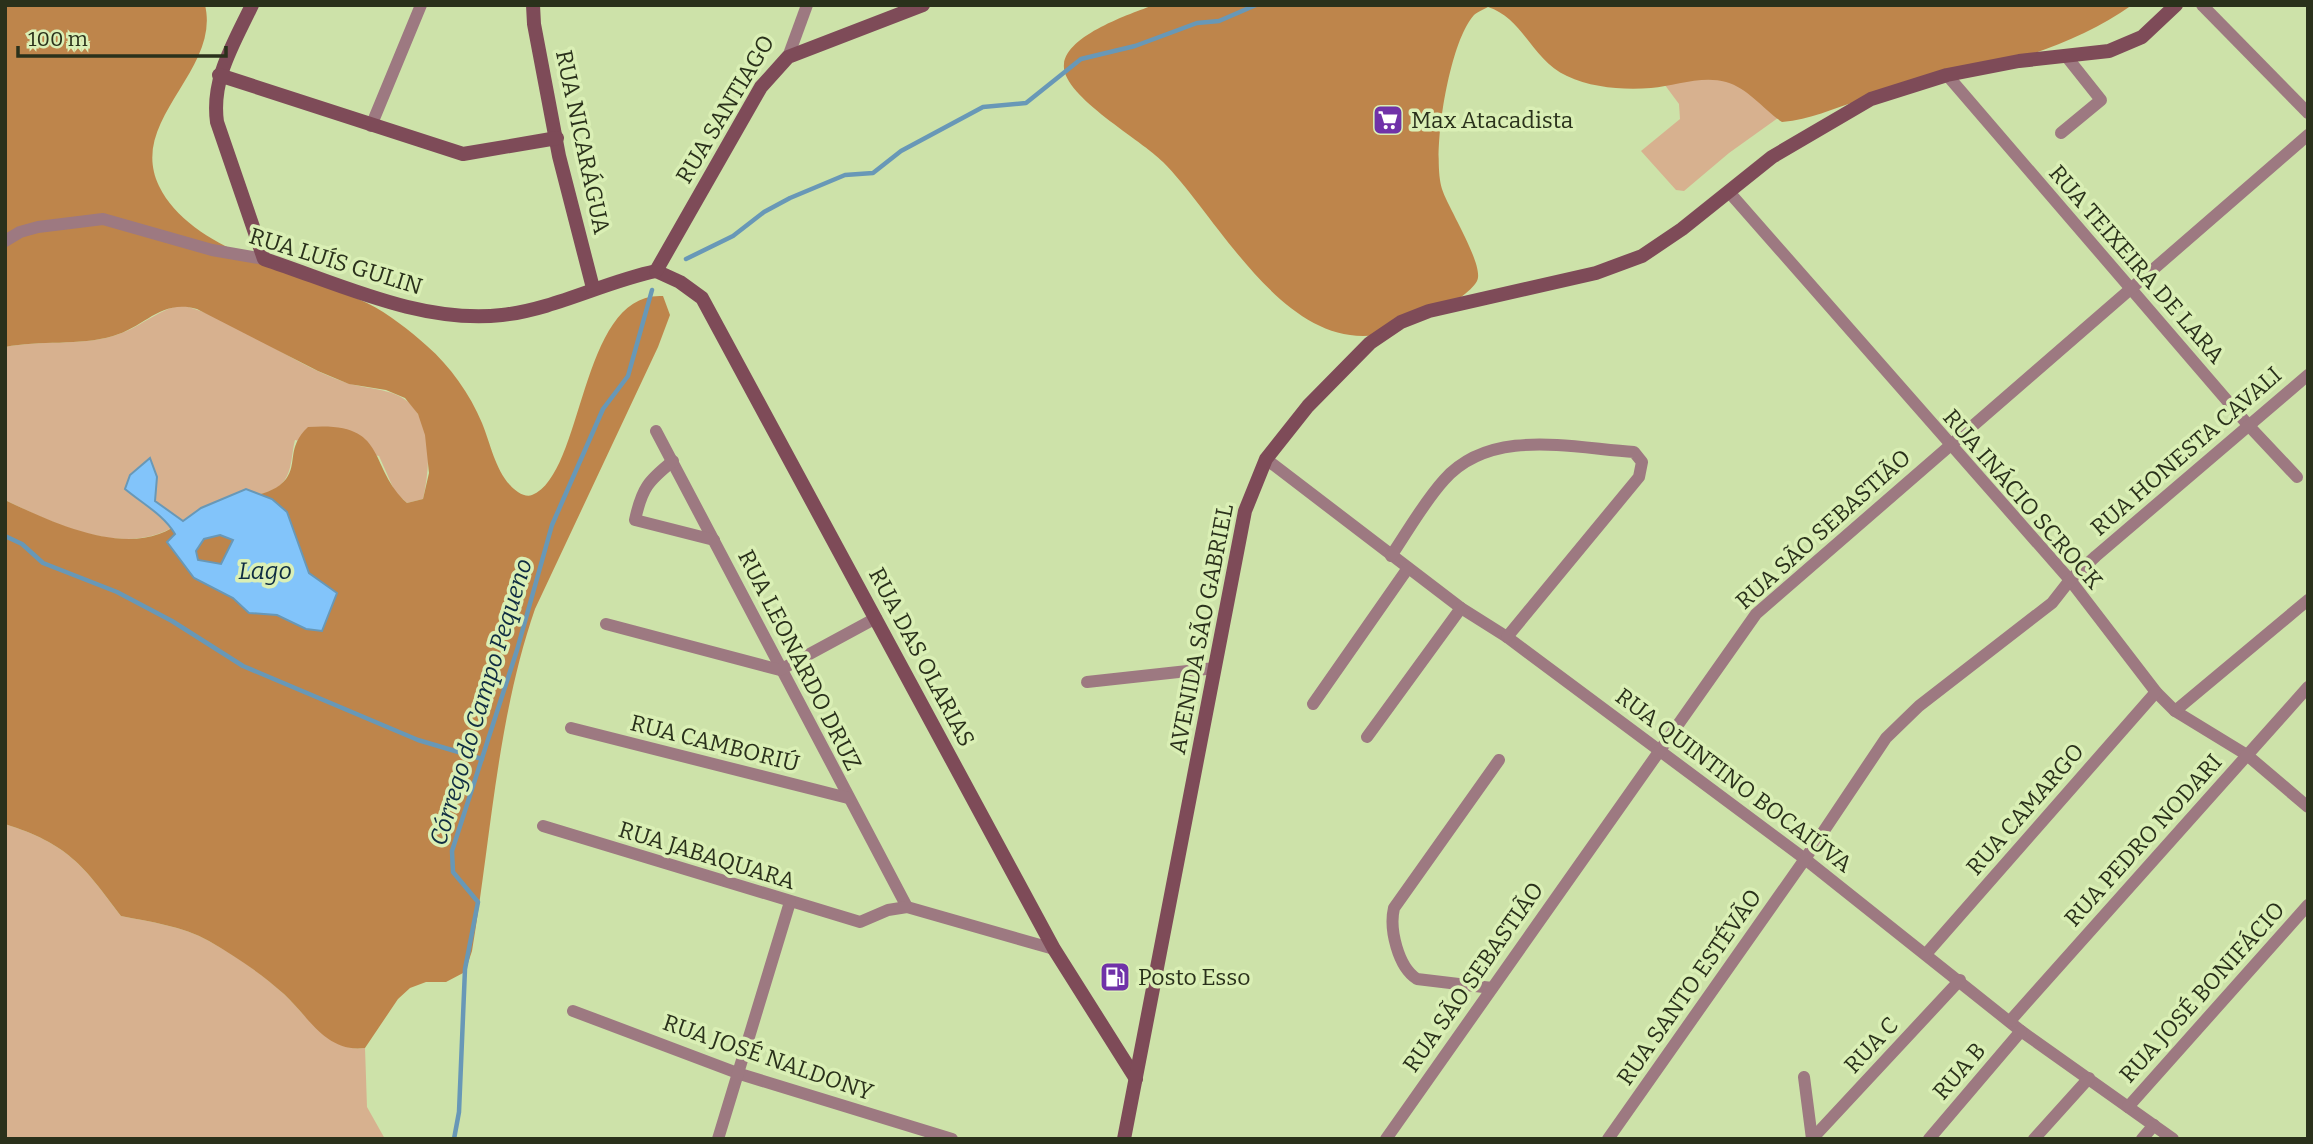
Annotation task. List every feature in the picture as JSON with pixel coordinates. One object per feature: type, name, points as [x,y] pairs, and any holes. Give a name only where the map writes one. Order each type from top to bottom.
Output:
[{"type":"main road","points":[[252,5],[219,75],[214,101],[217,122],[264,260]]},
{"type":"main road","name":"RUA NICARÁGUA","points":[[533,5],[534,24],[557,138],[593,288]]},
{"type":"main road","points":[[788,57],[923,5]]},
{"type":"main road","name":"AVENIDA SÃO GABRIEL","points":[[1124,1139],[1245,510],[1266,459],[1340,372],[1370,343],[1401,322],[1429,311],[1596,273],[1642,256],[1772,157],[1871,99],[1947,75],[2109,51],[2142,37],[2176,5]]},
{"type":"main road","name":"RUA SANTIAGO","points":[[656,271],[761,87],[788,57]]},
{"type":"main road","points":[[219,75],[463,154],[557,138]]},
{"type":"main road","name":"RUA LUÍS GULIN","points":[[264,260],[417,310],[460,315],[515,312],[542,306],[593,288],[656,271]]},
{"type":"main road","name":"RUA DAS OLARIAS","points":[[656,271],[680,282],[702,298],[1054,949],[1136,1079]]},
{"type":"street","points":[[371,126],[421,5]]},
{"type":"street","name":"RUA SANTIAGO","points":[[788,57],[807,5]]},
{"type":"street","points":[[2202,5],[2308,113]]},
{"type":"street","points":[[2061,133],[2101,100],[2066,56]]},
{"type":"street","name":"RUA TEIXEIRA DE LARA","points":[[1947,75],[2249,426],[2297,477]]},
{"type":"street","name":"RUA SÃO SEBASTIÃO","points":[[1386,1139],[1756,614],[2130,286],[2308,135]]},
{"type":"street","name":"RUA INÁCIO SCROCK","points":[[1728,192],[1948,445],[2070,580],[2156,692],[2175,711],[2247,755],[2308,807]]},
{"type":"street","name":"RUA LUÍS GULIN","points":[[5,241],[20,232],[38,227],[103,219],[212,250],[264,260]]},
{"type":"street","name":"RUA HONESTA CAVALI","points":[[1805,859],[1886,738],[1919,706],[2052,603],[2070,580],[2308,374]]},
{"type":"street","name":"RUA LEONARDO DRUZ","points":[[656,430],[907,907]]},
{"type":"street","points":[[1391,556],[1444,479],[1476,453],[1513,444],[1634,452],[1642,462],[1639,477],[1507,637]]},
{"type":"street","name":"RUA QUINTINO BOCAIÚVA","points":[[1266,459],[1461,608],[1507,637],[1805,859],[2021,1031],[2173,1139]]},
{"type":"street","points":[[673,461],[642,492],[635,520],[714,540]]},
{"type":"street","points":[[1312,704],[1408,568]]},
{"type":"street","points":[[2175,711],[2308,600]]},
{"type":"street","points":[[1367,737],[1461,608]]},
{"type":"street","points":[[606,624],[780,670],[876,618]]},
{"type":"street","points":[[1087,682],[1215,668]]},
{"type":"street","name":"RUA PEDRO NODARI","points":[[2010,1021],[2308,687]]},
{"type":"street","name":"RUA CAMARGO","points":[[1926,954],[2156,692]]},
{"type":"street","name":"RUA CAMBORIÚ","points":[[571,728],[848,798]]},
{"type":"street","points":[[1492,988],[1417,979],[1407,973],[1390,923],[1394,908],[1499,760]]},
{"type":"street","name":"RUA JABAQUARA","points":[[543,826],[860,922],[888,910],[907,907]]},
{"type":"street","name":"RUA SANTO ESTÉVÃO","points":[[1608,1139],[1805,859]]},
{"type":"street","points":[[718,1139],[740,1074],[790,902]]},
{"type":"street","name":"RUA JOSÉ BONIFÁCIO","points":[[2128,1107],[2308,905]]},
{"type":"street","points":[[907,907],[1054,949]]},
{"type":"street","name":"RUA C","points":[[1812,1139],[1960,980]]},
{"type":"street","name":"RUA JOSÉ NALDONY","points":[[573,1011],[740,1074],[952,1139]]},
{"type":"street","name":"RUA B","points":[[1929,1139],[2021,1031]]},
{"type":"street","points":[[1804,1077],[1812,1139]]},
{"type":"street","points":[[2034,1139],[2089,1078]]},
{"type":"street","points":[[2142,1139],[2154,1125]]},
{"type":"shaded area","points":[[5,5],[205,5],[206,29],[200,52],[164,117],[155,139],[152,162],[159,186],[175,209],[197,229],[223,245],[367,303],[391,317],[420,340],[444,362],[465,391],[482,423],[500,471],[515,490],[526,496],[532,495],[549,480],[563,454],[599,351],[615,322],[635,302],[663,296],[670,315],[658,347],[535,609],[522,651],[503,736],[479,908],[472,951],[465,972],[446,982],[426,982],[410,988],[398,999],[365,1048],[339,1045],[329,1039],[276,987],[209,941],[177,928],[121,916],[96,883],[72,858],[44,840],[5,824],[5,500],[60,524],[101,536],[121,539],[159,534],[213,506],[256,496],[280,485],[289,473],[297,442],[308,427],[334,427],[352,431],[365,438],[394,489],[407,503],[423,499],[429,473],[425,435],[418,414],[405,398],[386,390],[349,384],[318,371],[197,309],[184,307],[163,311],[125,332],[100,339],[5,347]]},
{"type":"shaded area","points":[[1154,5],[2132,5],[2102,24],[2035,53],[1812,116],[1782,122],[1749,94],[1734,85],[1717,80],[1630,89],[1597,86],[1577,80],[1555,69],[1510,20],[1488,7],[1474,15],[1457,49],[1444,99],[1439,151],[1442,189],[1476,263],[1477,281],[1460,298],[1446,307],[1400,328],[1376,335],[1342,334],[1311,321],[1282,300],[1255,274],[1163,162],[1088,103],[1066,76],[1064,64],[1068,54],[1087,35]]},
{"type":"shaded area","points":[[1633,42],[1796,105],[1729,153],[1684,191],[1676,190],[1641,151],[1680,119],[1679,104]]},
{"type":"shaded area","points":[[182,305],[225,321],[326,375],[347,383],[396,394],[412,405],[426,434],[428,467],[423,499],[407,503],[395,492],[379,456],[295,440],[290,468],[282,484],[265,493],[215,505],[165,531],[139,538],[119,539],[79,531],[40,517],[5,500],[5,347],[87,341],[113,336]]},
{"type":"shaded area","points":[[5,824],[44,840],[72,858],[96,883],[121,916],[177,928],[209,941],[267,979],[330,1039],[340,1045],[365,1048],[367,1107],[385,1139],[5,1139]]},
{"type":"water","name":"Lago","points":[[150,458],[157,477],[155,501],[183,521],[201,508],[246,489],[272,499],[287,512],[309,573],[337,593],[322,631],[306,629],[277,615],[249,613],[233,598],[194,578],[167,542],[175,534],[170,527],[125,489],[130,475]],"holes":[[[220,535],[233,540],[221,564],[198,560],[196,551],[204,539]]]},
{"type":"waterway","name":"Córrego do Campo Pequeno","points":[[686,259],[733,236],[764,212],[790,198],[845,175],[873,173],[901,151],[983,107],[1026,103],[1081,59],[1135,46],[1197,23],[1219,21],[1256,5]]},
{"type":"waterway","name":"Córrego do Campo Pequeno","points":[[454,1139],[459,1112],[465,969],[478,902],[453,872],[452,851],[517,650],[552,525],[603,409],[628,376],[652,290]]},
{"type":"waterway","points":[[5,536],[22,544],[43,563],[117,592],[172,621],[243,666],[418,740],[482,759]]},
{"type":"place","name":"Max Atacadista","points":[[1388,120]]},
{"type":"place","name":"Posto Esso","points":[[1115,977]]}]
